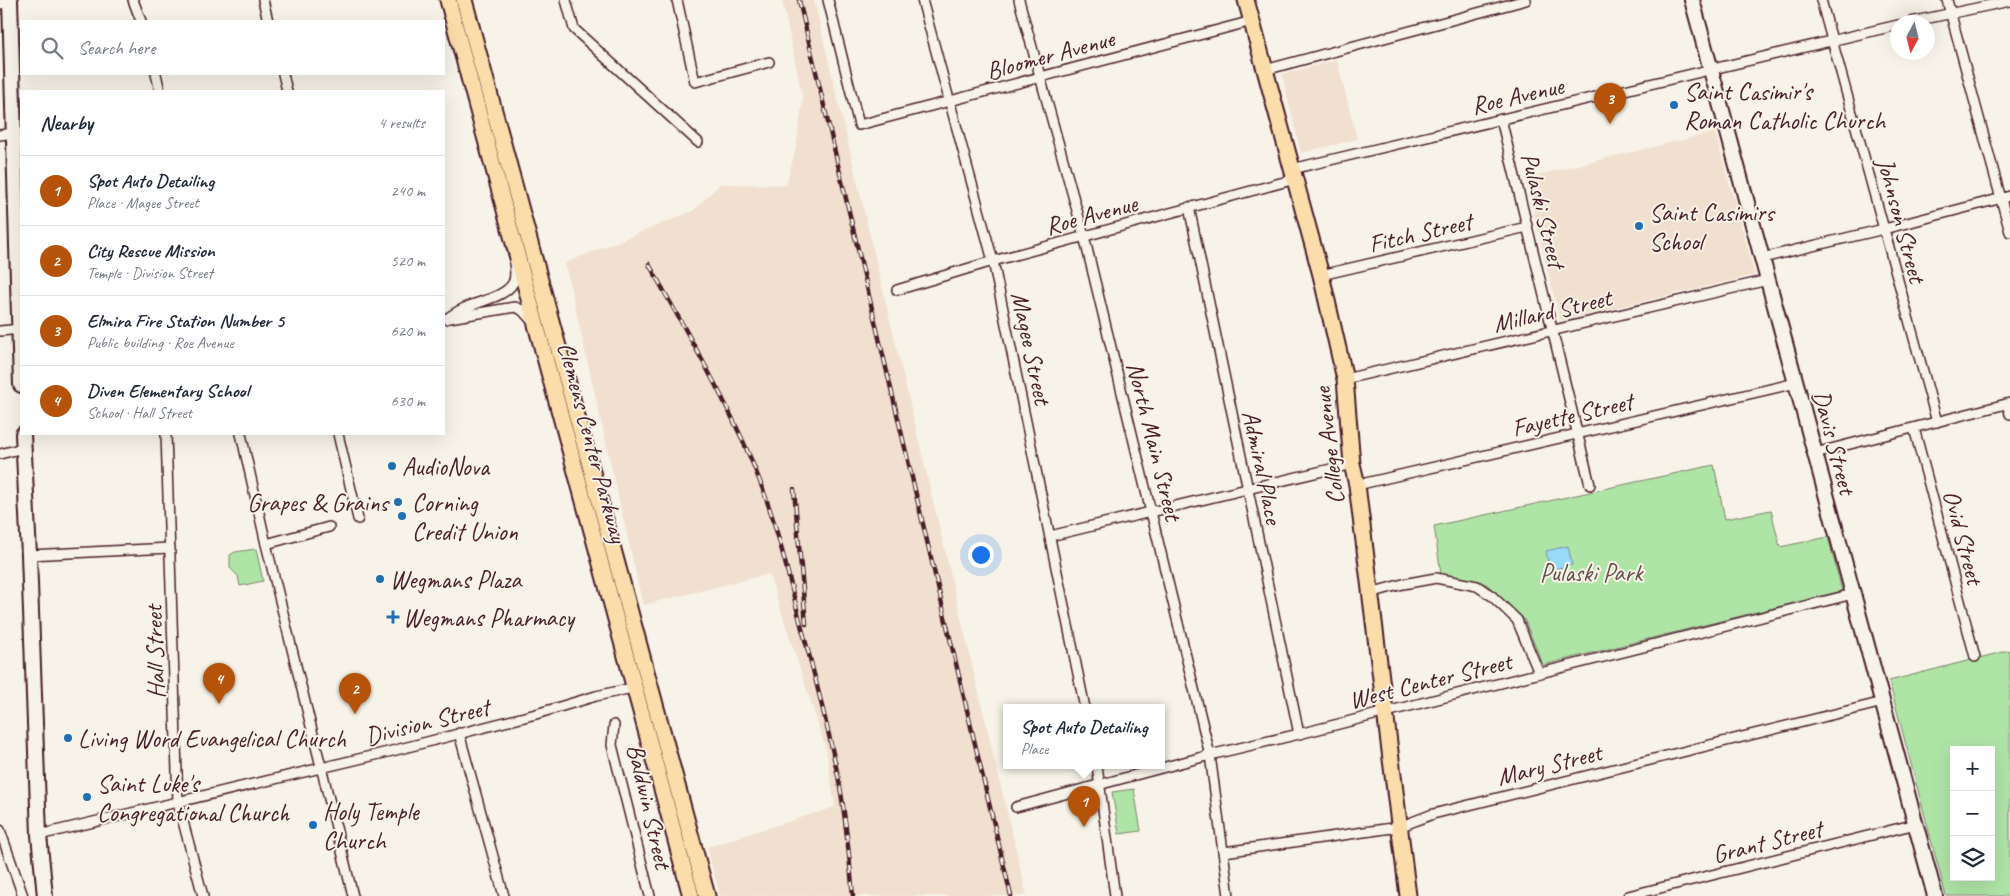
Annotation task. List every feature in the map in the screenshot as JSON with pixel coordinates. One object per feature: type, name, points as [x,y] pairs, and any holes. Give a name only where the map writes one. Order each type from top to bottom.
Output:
[{"type":"main road","name":"Clemens Center Parkway","points":[[448,0],[537,327],[707,896]]},
{"type":"main road","name":"Clemens Center Parkway","points":[[464,0],[643,686],[691,896]]},
{"type":"main road","name":"College Avenue","points":[[1246,0],[1321,275],[1346,379],[1352,464],[1357,485],[1408,896]]},
{"type":"street","points":[[133,0],[141,20]]},
{"type":"street","points":[[263,0],[268,20]]},
{"type":"street","points":[[566,0],[574,29],[698,142]]},
{"type":"street","points":[[676,0],[695,82],[769,62]]},
{"type":"street","name":"Bloomer Avenue","points":[[828,0],[859,124],[1252,21]]},
{"type":"street","name":"Magee Street","points":[[922,0],[993,261],[1084,704]]},
{"type":"street","name":"North Main Street","points":[[1019,0],[1084,236],[1210,755],[1229,896]]},
{"type":"street","points":[[1265,70],[1526,0]]},
{"type":"street","name":"Davis Street","points":[[1692,0],[1935,896]]},
{"type":"street","name":"Johnson Street","points":[[1821,0],[1937,422]]},
{"type":"street","points":[[1947,0],[2006,197],[2010,232]]},
{"type":"street","points":[[1935,17],[2010,1]]},
{"type":"street","points":[[0,331],[20,328],[18,197],[7,134],[9,2]]},
{"type":"street","name":"Roe Avenue","points":[[897,290],[993,261],[1190,207],[1294,174],[1501,119],[1890,27]]},
{"type":"street","points":[[156,75],[160,90]]},
{"type":"street","points":[[283,75],[287,90]]},
{"type":"street","name":"Pulaski Street","points":[[1501,119],[1590,484]]},
{"type":"street","points":[[1762,258],[2006,197]]},
{"type":"street","name":"Admiral Place","points":[[1190,207],[1299,734]]},
{"type":"street","name":"Fitch Street","points":[[1321,275],[1527,227]]},
{"type":"street","points":[[445,319],[466,307],[503,292],[512,284],[515,275],[513,238]]},
{"type":"street","name":"Millard Street","points":[[1346,379],[1768,280]]},
{"type":"street","points":[[445,319],[515,307],[529,316],[537,327]]},
{"type":"street","name":"Fayette Street","points":[[1357,485],[1796,383]]},
{"type":"street","points":[[1815,453],[2009,404],[2010,414]]},
{"type":"street","name":"Ovid Street","points":[[1914,428],[1976,656]]},
{"type":"street","points":[[23,435],[39,835],[45,896]]},
{"type":"street","name":"Hall Street","points":[[166,435],[178,803],[203,896]]},
{"type":"street","points":[[241,435],[352,896]]},
{"type":"street","points":[[338,435],[358,519]]},
{"type":"street","points":[[0,454],[23,448]]},
{"type":"street","points":[[1050,536],[1352,464]]},
{"type":"street","points":[[266,544],[328,527]]},
{"type":"street","points":[[29,555],[170,548]]},
{"type":"street","points":[[1370,593],[1436,578],[1477,586],[1492,596],[1517,620],[1539,673]]},
{"type":"street","name":"West Center Street","points":[[1165,767],[1853,594]]},
{"type":"street","name":"Division Street","points":[[39,835],[320,768],[536,714],[596,696],[643,686]]},
{"type":"street","name":"Mary Street","points":[[1224,852],[1399,826],[1433,814],[1883,702]]},
{"type":"street","name":"Baldwin Street","points":[[614,725],[612,745],[650,896]]},
{"type":"street","points":[[459,733],[504,896]]},
{"type":"street","points":[[1097,769],[1115,896]]},
{"type":"street","name":"West Center Street","points":[[1016,807],[1159,769]]},
{"type":"street","name":"Grant Street","points":[[1628,896],[1916,824]]},
{"type":"street","points":[[0,830],[22,896]]},
{"type":"shaded area","points":[[782,0],[814,0],[1027,896],[720,896],[707,847],[835,807],[826,749],[769,574],[643,605],[565,263],[693,211],[720,184],[786,185],[796,148],[803,99]]},
{"type":"shaded area","points":[[1337,60],[1357,139],[1301,153],[1282,74]]},
{"type":"shaded area","name":"Saint Casimirs School","points":[[1715,132],[1755,275],[1560,321],[1525,178]]},
{"type":"green space","name":"Pulaski Park","points":[[1714,465],[1725,519],[1771,510],[1780,547],[1828,537],[1842,591],[1543,665],[1524,619],[1486,584],[1441,574],[1434,526]]},
{"type":"green space","points":[[256,549],[263,581],[240,586],[238,576],[230,568],[230,555],[235,552]]},
{"type":"green space","points":[[2010,650],[2010,896],[1946,896],[1889,681]]},
{"type":"green space","points":[[1134,789],[1141,831],[1119,834],[1112,792]]},
{"type":"water","points":[[1568,546],[1572,565],[1550,570],[1546,551]]},
{"type":"railway","points":[[799,0],[1011,896]]},
{"type":"railway","points":[[649,264],[735,424],[748,451],[771,514],[815,679],[838,776],[853,896]]},
{"type":"railway","points":[[794,489],[806,624]]},
{"type":"place","name":"Saint Casimir's Roman Catholic Church","points":[[1674,105]]},
{"type":"place","name":"Elmira Fire Station Number 5","points":[[1610,124]]},
{"type":"place","name":"Saint Casimirs School","points":[[1639,226]]},
{"type":"place","name":"AudioNova","points":[[392,466]]},
{"type":"place","name":"Grapes & Grains","points":[[398,502]]},
{"type":"place","name":"Corning Credit Union","points":[[402,516]]},
{"type":"place","name":"Wegmans Plaza","points":[[380,579]]},
{"type":"place","name":"Wegmans Pharmacy","points":[[393,617]]},
{"type":"place","name":"Diven Elementary School","points":[[219,704]]},
{"type":"place","name":"City Rescue Mission","points":[[355,714]]},
{"type":"place","name":"Living Word Evangelical Church","points":[[68,738]]},
{"type":"place","name":"Saint Luke's Congregational Church","points":[[87,797]]},
{"type":"place","name":"Holy Temple Church","points":[[313,825]]},
{"type":"place","name":"Spot Auto Detailing","points":[[1084,827]]}]
